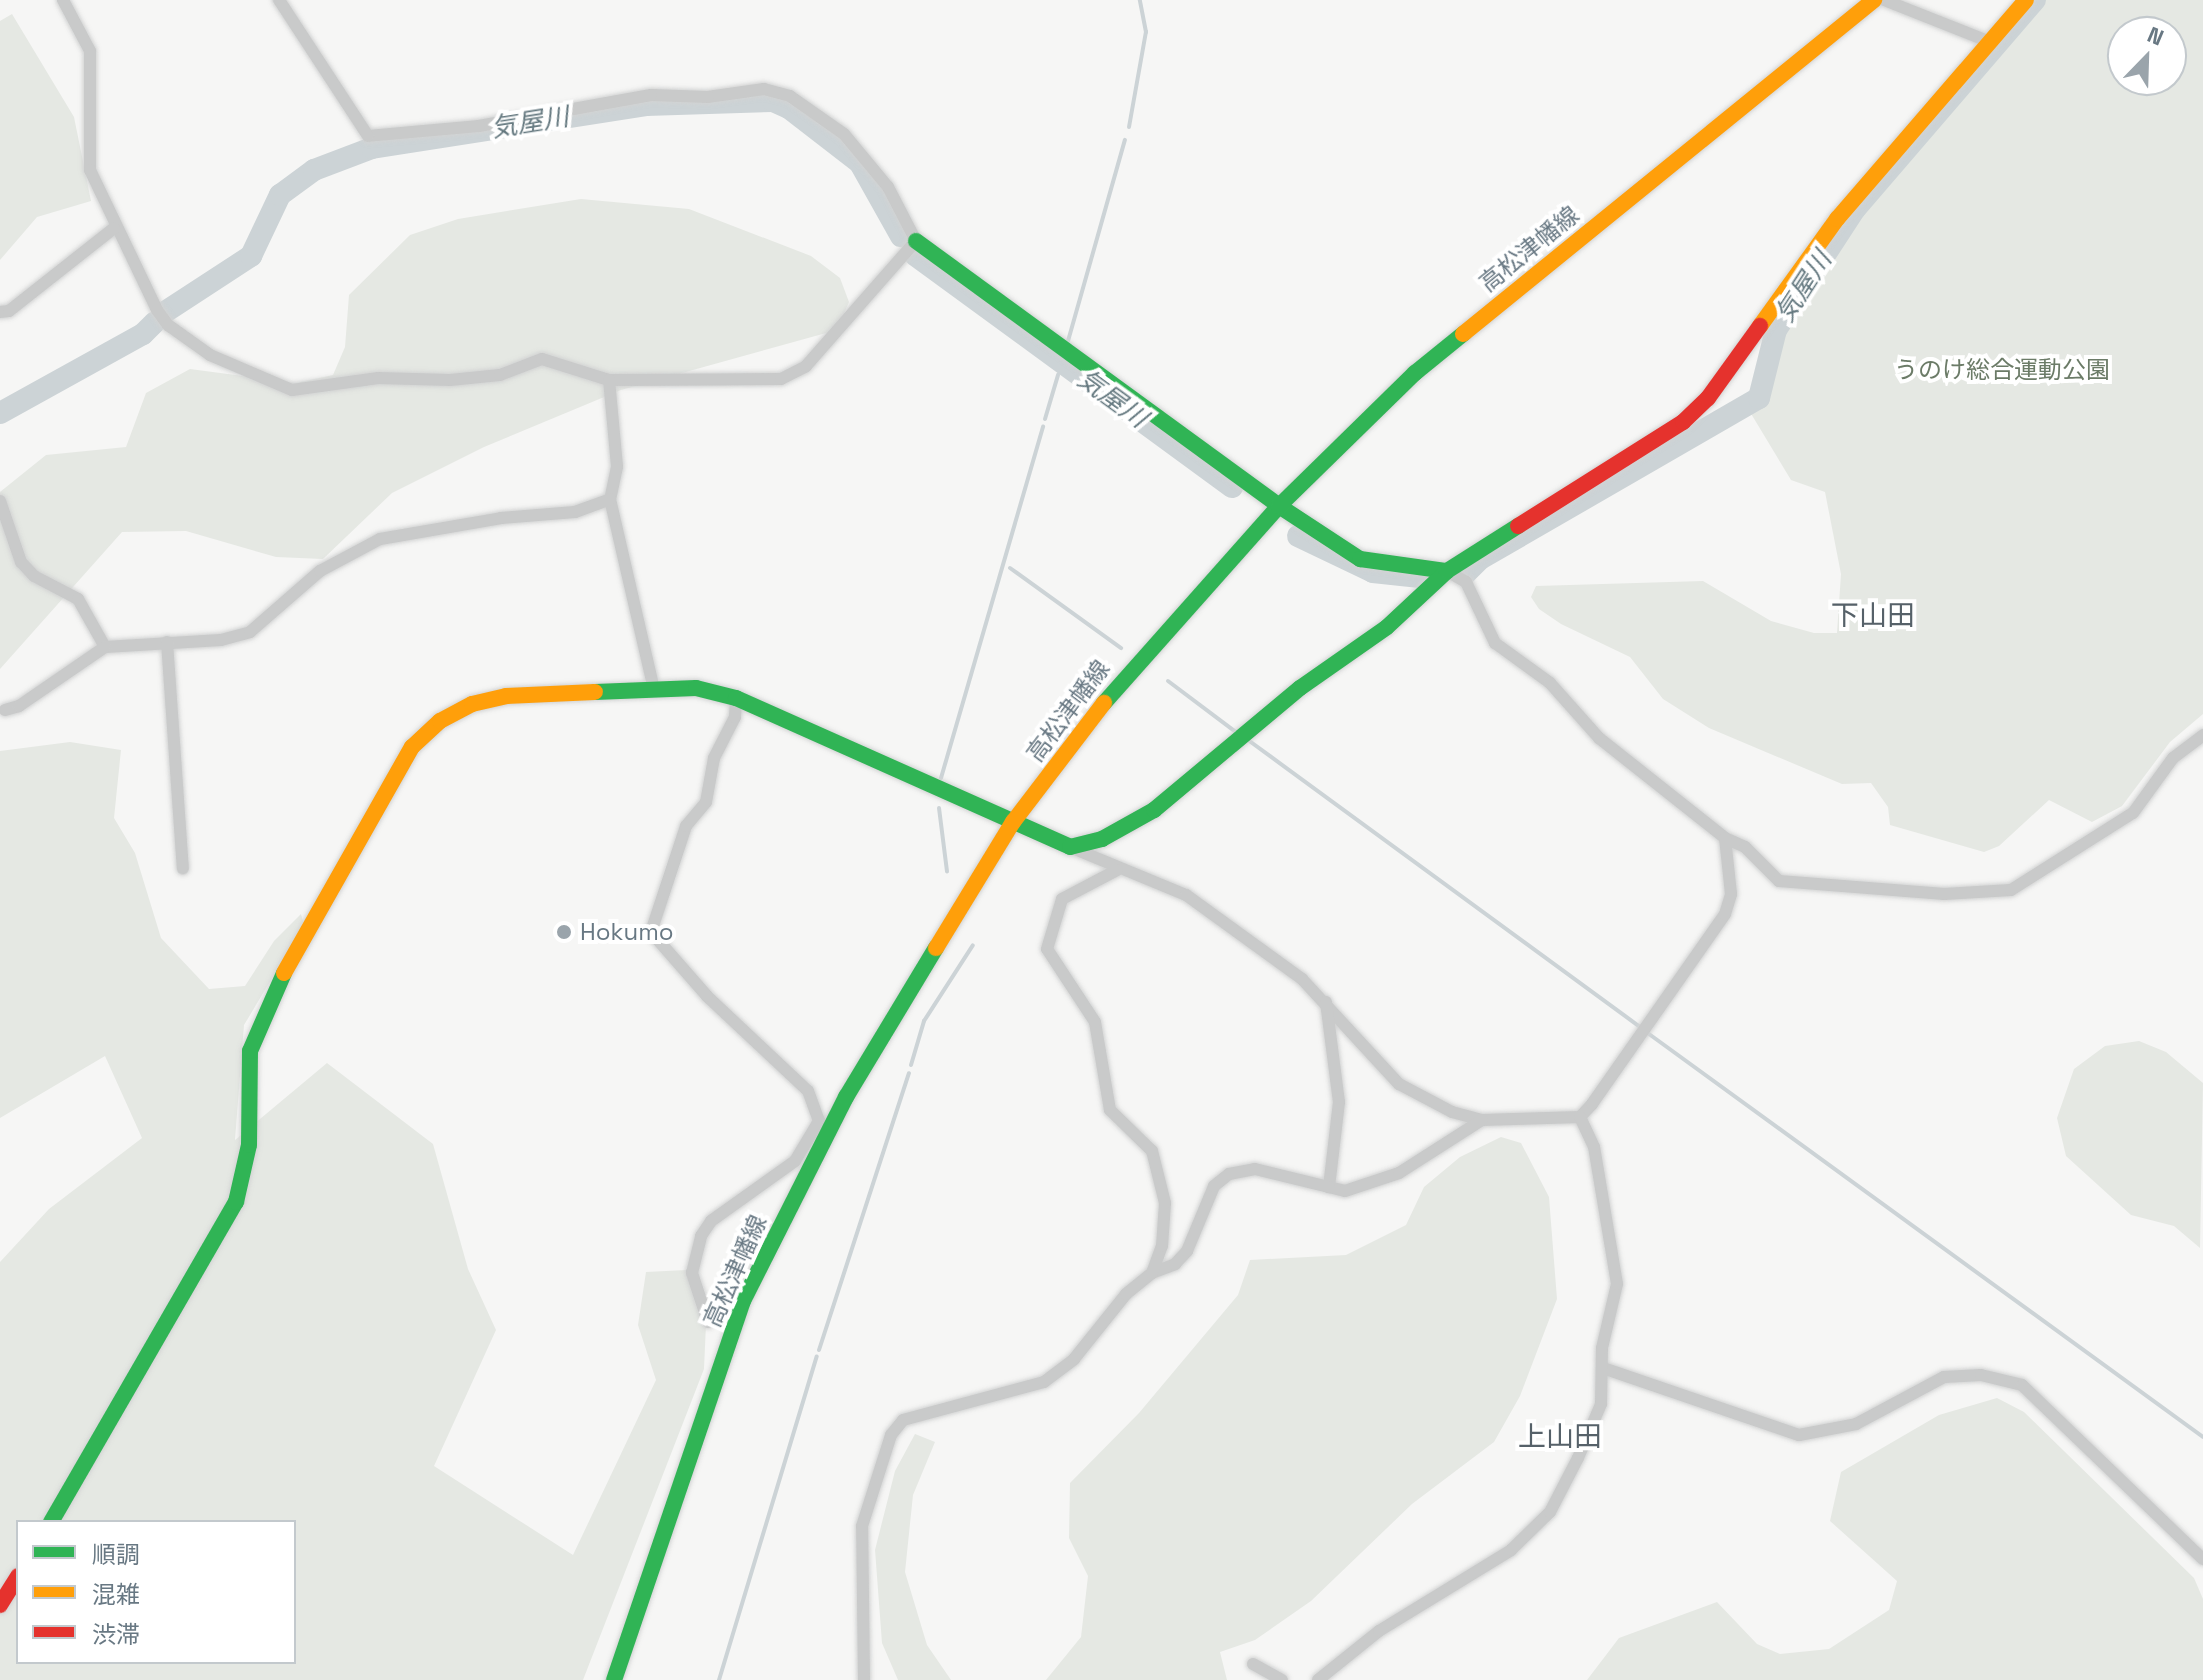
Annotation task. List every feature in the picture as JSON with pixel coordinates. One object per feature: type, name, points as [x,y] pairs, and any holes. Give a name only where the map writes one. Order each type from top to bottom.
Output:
[{"type":"street","points":[[63,0],[90,51],[90,170],[114,228],[168,325],[210,355],[292,390],[378,378],[450,380],[500,375],[542,359],[609,380],[781,379],[806,366],[916,241]]},
{"type":"street","points":[[279,0],[368,136],[479,126],[651,95],[708,97],[764,89],[790,96],[844,134],[888,187],[916,241],[1279,506],[1360,559],[1447,571],[1466,582],[1495,643],[1550,683],[1599,738],[1725,838],[1745,847],[1779,881],[1944,894],[2011,890],[2133,813],[2173,758],[2203,735]]},
{"type":"street","points":[[1070,847],[1102,839],[1154,810],[1300,688],[1387,627],[1447,571],[1683,422],[1708,398],[1837,219],[2026,0]]},
{"type":"street","points":[[1872,1],[1990,42]]},
{"type":"street","name":"高松津幡線","points":[[614,1680],[743,1301],[846,1097],[1013,822],[1135,663],[1279,506],[1415,373],[1872,1]]},
{"type":"street","points":[[0,312],[9,311],[114,228]]},
{"type":"street","points":[[609,380],[617,467],[610,499],[654,689]]},
{"type":"street","points":[[5,710],[19,706],[105,647],[221,640],[250,632],[320,571],[380,539],[501,518],[575,512],[610,499]]},
{"type":"street","points":[[0,501],[21,562],[34,576],[78,599],[105,647]]},
{"type":"street","points":[[167,642],[183,868]]},
{"type":"street","points":[[52,1520],[224,1229],[245,1171],[246,1079],[260,1021],[412,747],[440,721],[472,704],[506,696],[696,688],[736,698],[1117,870],[1186,895],[1302,979],[1399,1084],[1452,1112],[1482,1120],[1580,1117]]},
{"type":"street","points":[[708,1322],[692,1273],[701,1236],[711,1221],[795,1161],[816,1129],[820,1112],[782,1062],[707,996],[651,932],[686,826],[706,802],[714,758],[735,717],[736,698]]},
{"type":"street","points":[[1580,1117],[1725,914],[1731,894],[1725,838]]},
{"type":"street","points":[[1117,870],[1062,899],[1047,949],[1095,1022],[1110,1110],[1152,1151],[1166,1219],[1152,1273]]},
{"type":"street","points":[[1326,1002],[1339,1102],[1329,1187]]},
{"type":"street","points":[[1318,1680],[1379,1631],[1511,1550],[1550,1512],[1601,1404],[1603,1368],[1617,1284],[1594,1147],[1580,1117]]},
{"type":"street","points":[[864,1680],[862,1526],[891,1435],[903,1420],[1044,1382],[1074,1359],[1126,1294],[1152,1273],[1175,1264],[1187,1251],[1214,1186],[1229,1174],[1255,1169],[1345,1191],[1399,1173],[1482,1120]]},
{"type":"street","points":[[777,1175],[800,1187]]},
{"type":"street","points":[[1603,1368],[1799,1435],[1856,1424],[1944,1377],[1981,1375],[2022,1385],[2203,1559]]},
{"type":"street","points":[[0,1605],[16,1579]]},
{"type":"street","points":[[1253,1664],[1282,1680]]},
{"type":"green space","name":"うのけ総合運動公園","points":[[2043,0],[2203,0],[2203,714],[2170,742],[2122,806],[2092,822],[2049,800],[1999,846],[1984,852],[1890,825],[1888,807],[1871,783],[1842,784],[1709,728],[1663,699],[1630,657],[1561,624],[1539,609],[1531,597],[1536,586],[1703,581],[1771,621],[1814,633],[1837,633],[1841,574],[1825,492],[1791,480],[1750,412],[1790,323],[1861,217]]},
{"type":"green space","points":[[12,14],[74,117],[91,201],[37,217],[0,260],[0,21]]},
{"type":"green space","points":[[581,199],[689,209],[811,256],[840,278],[849,302],[837,330],[621,390],[484,447],[392,493],[323,559],[276,557],[186,531],[122,532],[0,669],[0,492],[46,455],[126,447],[146,393],[190,369],[296,383],[333,375],[345,347],[349,295],[410,235],[458,219]]},
{"type":"green space","points":[[70,742],[121,750],[114,818],[135,853],[161,938],[209,989],[245,986],[274,941],[301,914],[304,925],[244,1025],[235,1140],[327,1063],[433,1144],[468,1269],[496,1330],[434,1466],[573,1555],[656,1380],[638,1325],[646,1272],[686,1270],[706,1324],[704,1369],[583,1680],[0,1680],[0,1262],[49,1209],[142,1138],[105,1056],[0,1118],[0,751]]},
{"type":"green space","points":[[2139,1041],[2166,1052],[2203,1083],[2200,1248],[2174,1226],[2131,1215],[2066,1156],[2057,1118],[2074,1069],[2105,1046]]},
{"type":"green space","points":[[1501,1137],[1521,1143],[1549,1197],[1557,1299],[1520,1396],[1494,1442],[1412,1504],[1311,1601],[1255,1640],[1220,1652],[1227,1680],[1046,1680],[1081,1637],[1088,1576],[1069,1538],[1070,1483],[1139,1413],[1238,1295],[1250,1260],[1346,1255],[1406,1225],[1424,1187],[1460,1157]]},
{"type":"green space","points":[[1997,1398],[2024,1412],[2194,1578],[2203,1599],[2203,1680],[1587,1680],[1619,1638],[1717,1602],[1757,1644],[1780,1654],[1829,1649],[1889,1610],[1897,1581],[1830,1521],[1841,1472],[1939,1415]]},
{"type":"green space","points":[[915,1434],[935,1442],[913,1495],[905,1572],[927,1645],[951,1680],[898,1680],[882,1643],[875,1550],[895,1471]]},
{"type":"waterway","points":[[1129,127],[1146,32],[1140,0]]},
{"type":"waterway","name":"気屋川","points":[[1465,574],[1480,559],[1759,398],[1776,330],[1855,209],[2035,0]]},
{"type":"waterway","name":"気屋川","points":[[165,312],[251,256],[280,195],[314,170],[372,148],[646,105],[773,101],[789,108],[860,163],[901,236]]},
{"type":"waterway","points":[[1068,341],[1125,140]]},
{"type":"waterway","name":"気屋川","points":[[915,255],[1232,487]]},
{"type":"waterway","name":"気屋川","points":[[0,413],[143,334],[154,323]]},
{"type":"waterway","points":[[1045,419],[1058,375]]},
{"type":"waterway","points":[[941,778],[1043,426]]},
{"type":"waterway","name":"気屋川","points":[[1298,536],[1373,572],[1420,577]]},
{"type":"waterway","points":[[1010,568],[1121,648]]},
{"type":"waterway","points":[[1168,681],[1236,732]]},
{"type":"waterway","points":[[1248,740],[1640,1027]]},
{"type":"waterway","points":[[939,808],[947,871]]},
{"type":"waterway","points":[[911,1065],[924,1021],[973,945]]},
{"type":"waterway","points":[[1649,1034],[2203,1437]]},
{"type":"waterway","points":[[819,1350],[909,1073]]},
{"type":"waterway","points":[[719,1680],[817,1356]]},
{"type":"traffic: fast","points":[[916,241],[1279,506],[1360,559],[1447,571]]},
{"type":"traffic: fast","points":[[1104,703],[1279,506],[1415,373],[1463,334]]},
{"type":"traffic: fast","points":[[595,692],[696,688],[736,698],[1070,847],[1102,839],[1154,810],[1300,688],[1387,627],[1447,571],[1518,526]]},
{"type":"traffic: fast","points":[[614,1680],[743,1301],[846,1097],[936,948]]},
{"type":"traffic: fast","points":[[52,1520],[236,1202],[249,1145],[250,1051],[284,973]]},
{"type":"traffic: slow","points":[[1463,334],[1874,0]]},
{"type":"traffic: slow","points":[[1760,326],[1837,219],[2026,0]]},
{"type":"traffic: slow","points":[[284,973],[412,747],[440,721],[472,704],[506,696],[595,692]]},
{"type":"traffic: slow","points":[[936,948],[1013,822],[1104,703]]},
{"type":"traffic: jam","points":[[1518,526],[1683,422],[1708,398],[1760,326]]},
{"type":"traffic: jam","points":[[0,1605],[16,1579]]},
{"type":"place","name":"Hokumo","points":[[564,932]]},
{"type":"district","name":"下山田","points":[[1873,615]]},
{"type":"district","name":"上山田","points":[[1560,1436]]}]
